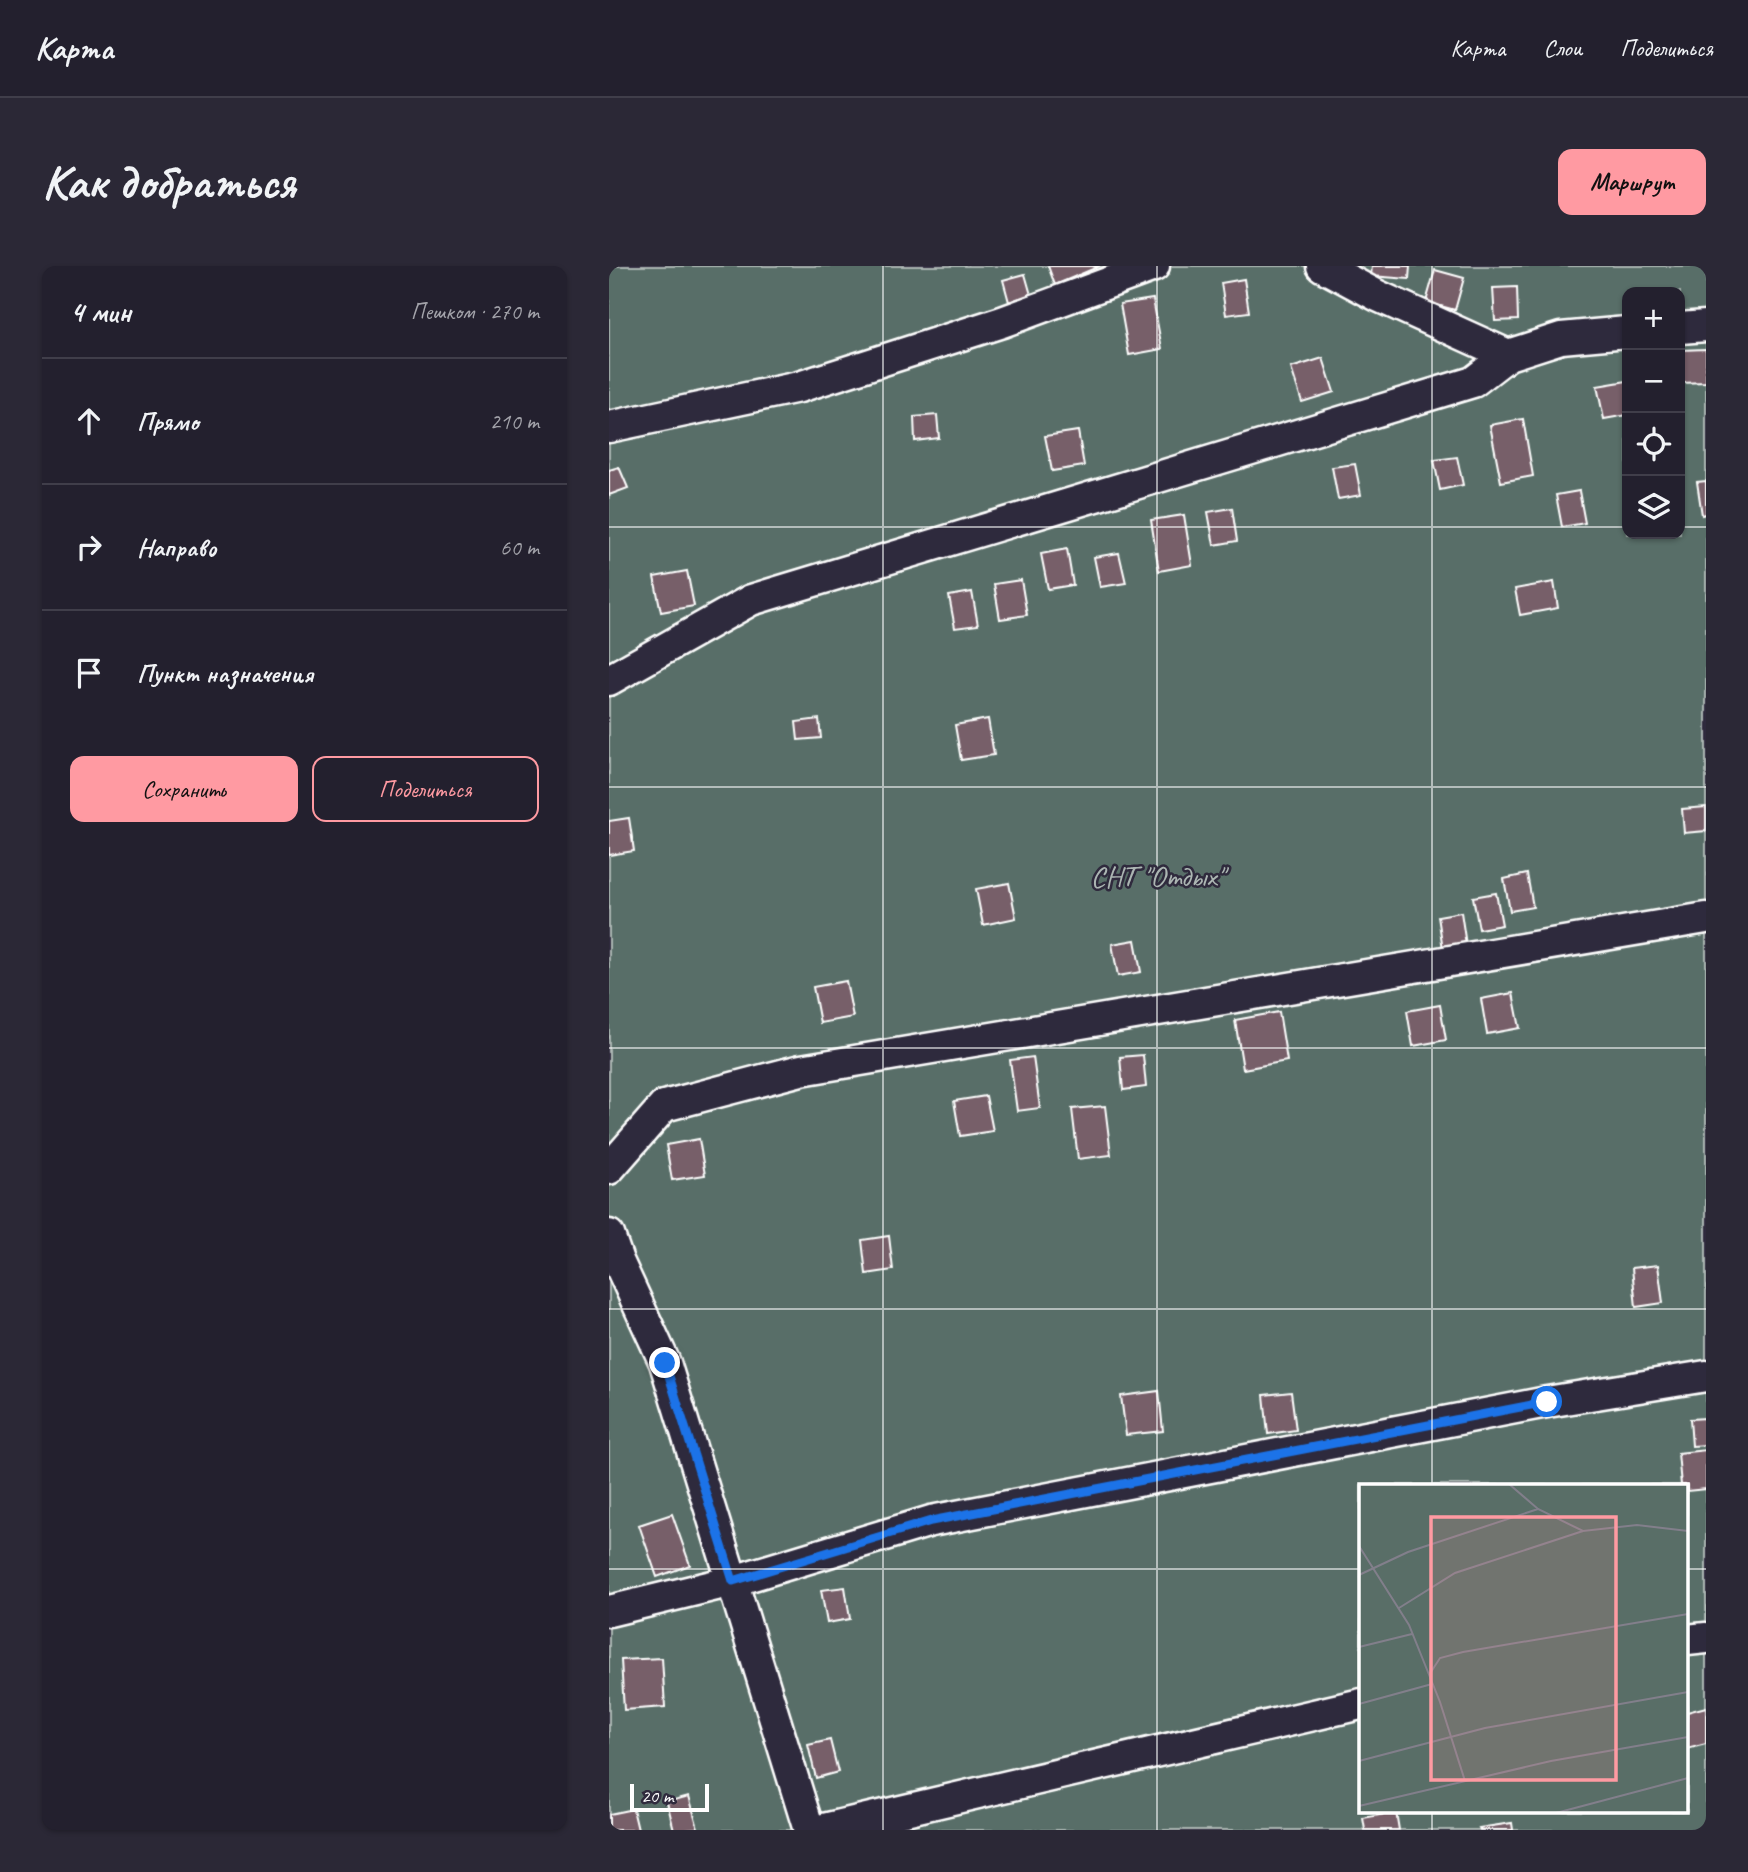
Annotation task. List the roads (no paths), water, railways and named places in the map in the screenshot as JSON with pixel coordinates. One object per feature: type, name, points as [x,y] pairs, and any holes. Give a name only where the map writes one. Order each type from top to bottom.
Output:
[{"type":"lane","points":[[609,427],[799,387],[1002,322],[1154,266]]},
{"type":"lane","points":[[1322,266],[1377,296],[1508,355]]},
{"type":"lane","points":[[1685,328],[1706,326]]},
{"type":"lane","points":[[609,680],[751,600],[1473,382],[1508,355],[1561,338],[1622,332]]},
{"type":"lane","points":[[609,1169],[664,1106],[801,1070],[1706,918]]},
{"type":"lane","points":[[612,1253],[665,1363],[809,1830]]},
{"type":"lane","points":[[609,1611],[733,1581],[931,1521],[1547,1402],[1706,1376]]},
{"type":"lane","points":[[819,1830],[1359,1704]]},
{"type":"park label","name":"СНТ \"Отдых\"","points":[[1157,876]]}]
